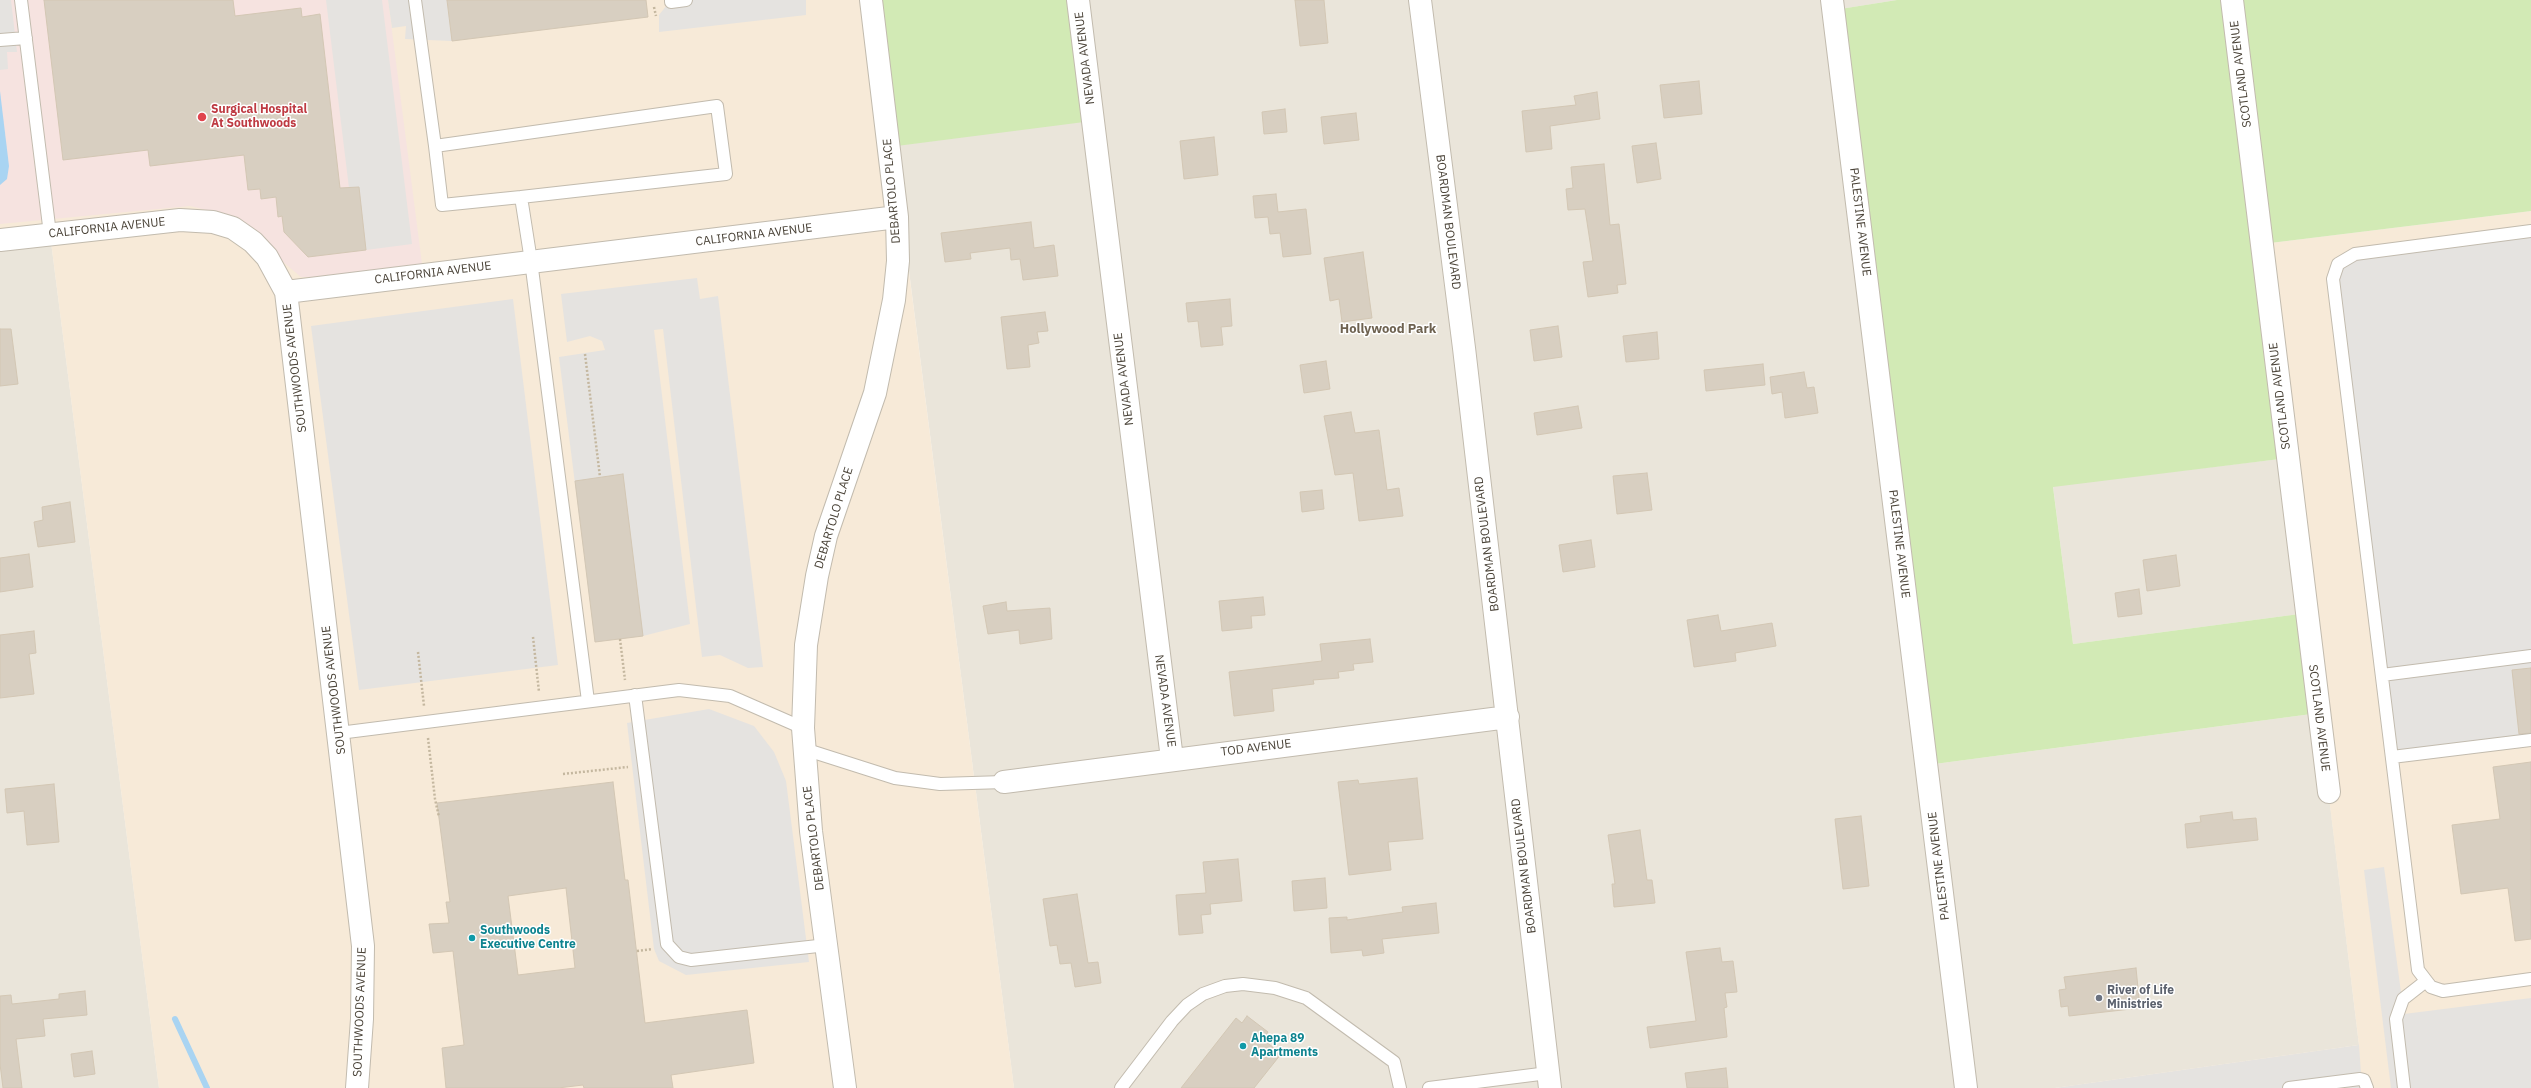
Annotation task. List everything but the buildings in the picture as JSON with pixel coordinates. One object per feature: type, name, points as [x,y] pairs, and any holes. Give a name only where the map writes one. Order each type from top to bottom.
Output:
[{"type":"street","name":"DEBARTOLO PLACE","points":[[845,1088],[811,831],[804,738],[806,645],[817,576],[826,536],[881,371],[894,300],[898,261],[897,217],[871,0]]},
{"type":"street","name":"NEVADA AVENUE","points":[[1078,0],[1172,759]]},
{"type":"street","name":"BOARDMAN BOULEVARD","points":[[1420,0],[1508,717],[1549,1081]]},
{"type":"street","name":"PALESTINE AVENUE","points":[[1832,0],[1966,1088]]},
{"type":"street","name":"SCOTLAND AVENUE","points":[[2232,0],[2329,792]]},
{"type":"street","name":"CALIFORNIA AVENUE","points":[[0,240],[180,220],[213,222],[233,228],[253,242],[267,257],[286,292],[897,217]]},
{"type":"street","name":"SOUTHWOODS AVENUE","points":[[286,292],[363,946],[362,1019],[357,1088]]},
{"type":"street","name":"TOD AVENUE","points":[[1004,782],[1172,759],[1508,717]]},
{"type":"lane","points":[[22,0],[50,234]]},
{"type":"lane","points":[[415,0],[442,205],[726,174],[717,106],[435,146]]},
{"type":"lane","points":[[671,1],[686,0]]},
{"type":"lane","points":[[0,40],[26,38]]},
{"type":"lane","points":[[521,197],[532,261],[588,701]]},
{"type":"lane","points":[[2531,231],[2355,254],[2338,264],[2333,279],[2418,970],[2431,987],[2443,991],[2531,979]]},
{"type":"lane","points":[[2382,675],[2531,656]]},
{"type":"lane","points":[[339,733],[680,690],[730,696],[804,738],[895,778],[940,784],[1004,782]]},
{"type":"lane","points":[[635,695],[667,944],[678,957],[691,960],[827,945]]},
{"type":"lane","points":[[2392,758],[2531,740]]},
{"type":"lane","points":[[2404,1088],[2396,1019],[2404,999],[2426,981]]},
{"type":"lane","points":[[1121,1088],[1172,1021],[1187,1005],[1203,994],[1225,986],[1243,984],[1275,988],[1306,998],[1394,1062],[1400,1088]]},
{"type":"lane","points":[[2289,1088],[2360,1079],[2364,1080],[2366,1088]]},
{"type":"lane","points":[[1429,1088],[1549,1081]]},
{"type":"path","points":[[585,354],[600,477]]},
{"type":"path","points":[[533,637],[541,707]]},
{"type":"path","points":[[563,774],[632,766]]},
{"type":"shaded area","points":[[0,0],[874,0],[1014,1088],[159,1088],[50,234],[0,240]]},
{"type":"shaded area","name":"Surgical Hospital At Southwoods","points":[[0,0],[388,0],[422,264],[324,277],[301,277],[282,261],[249,225],[215,212],[190,206],[0,224]]},
{"type":"shaded area","points":[[0,0],[11,0],[17,52],[7,52],[8,69],[0,70]]},
{"type":"shaded area","points":[[326,0],[382,0],[412,244],[366,250],[359,187],[349,188]]},
{"type":"shaded area","points":[[388,0],[447,0],[452,41],[405,39],[406,26],[392,28]]},
{"type":"shaded area","points":[[671,0],[806,0],[806,15],[659,32],[659,15]]},
{"type":"shaded area","points":[[1078,0],[1897,0],[1834,10],[1927,765],[2319,713],[2359,1045],[2055,1088],[1014,1088],[893,146],[1092,120]]},
{"type":"shaded area","points":[[2531,211],[2531,1088],[2055,1088],[2359,1045],[2262,244]]},
{"type":"shaded area","points":[[2531,231],[2531,740],[2392,757],[2333,279],[2355,254]]},
{"type":"shaded area","points":[[50,234],[159,1088],[0,1088],[0,240]]},
{"type":"shaded area","points":[[697,278],[700,299],[718,296],[763,667],[748,668],[720,655],[702,657],[663,329],[654,330],[690,624],[643,636],[595,642],[559,357],[605,350],[602,341],[590,336],[567,342],[561,294]]},
{"type":"shaded area","points":[[513,299],[558,665],[359,690],[311,326]]},
{"type":"shaded area","points":[[2288,458],[2307,613],[2073,644],[2053,486]]},
{"type":"shaded area","points":[[709,709],[754,726],[774,752],[786,781],[809,962],[686,975],[659,961],[654,949],[627,723]]},
{"type":"shaded area","points":[[2384,867],[2404,1014],[2531,998],[2531,1088],[2391,1088],[2364,870]]},
{"type":"shaded area","points":[[2359,1045],[2362,1088],[2055,1088]]},
{"type":"green space","points":[[871,0],[1078,0],[1092,121],[889,147]]},
{"type":"green space","points":[[1897,0],[2531,0],[2531,211],[2262,244],[2288,458],[2053,487],[2073,644],[2307,613],[2319,713],[1927,765],[1834,10]]},
{"type":"water","points":[[0,91],[9,166],[7,179],[0,185]]},
{"type":"waterway","points":[[175,1019],[207,1088]]},
{"type":"place","name":"Surgical Hospital At Southwoods","points":[[202,117]]},
{"type":"place","name":"Southwoods Executive Centre","points":[[472,938]]},
{"type":"place","name":"River of Life Ministries","points":[[2099,998]]},
{"type":"place","name":"Ahepa 89 Apartments","points":[[1243,1046]]},
{"type":"district","name":"Hollywood Park","points":[[1388,329]]}]
